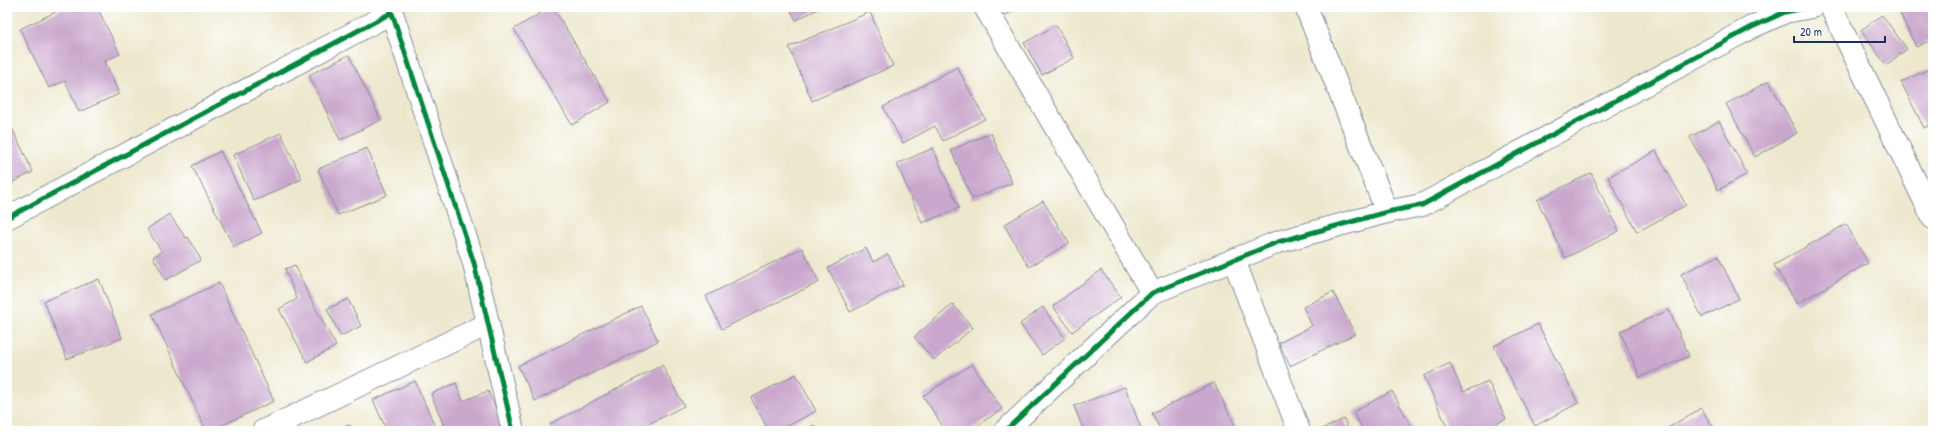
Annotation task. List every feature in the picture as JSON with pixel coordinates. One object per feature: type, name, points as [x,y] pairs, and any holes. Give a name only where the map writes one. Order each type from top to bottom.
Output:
[{"type":"street","points":[[985,7],[1152,293]]},
{"type":"street","points":[[1306,7],[1387,212]]},
{"type":"street","points":[[1005,431],[1152,293],[1278,242],[1387,212],[1422,205],[1752,27],[1785,12],[1811,7]]},
{"type":"street","points":[[1831,7],[1933,218]]},
{"type":"street","points":[[7,218],[390,10],[474,263],[513,431]]},
{"type":"street","points":[[1234,260],[1299,431]]},
{"type":"street","points":[[263,431],[488,324]]},
{"type":"building","points":[[66,7],[97,7],[120,54],[105,61],[119,94],[79,112],[65,81],[49,88],[20,29]]},
{"type":"building","points":[[553,7],[610,102],[572,125],[514,29]]},
{"type":"building","points":[[789,7],[822,7],[796,20]]},
{"type":"building","points":[[999,7],[1022,7],[1003,16]]},
{"type":"building","points":[[1897,7],[1933,7],[1933,39],[1916,47]]},
{"type":"building","points":[[870,12],[893,66],[812,101],[789,47]]},
{"type":"building","points":[[1882,15],[1907,49],[1886,65],[1861,30]]},
{"type":"building","points":[[1056,25],[1074,58],[1042,75],[1024,43]]},
{"type":"building","points":[[349,55],[381,120],[340,140],[309,75]]},
{"type":"building","points":[[957,67],[985,119],[943,141],[935,126],[903,143],[883,107]]},
{"type":"building","points":[[1929,69],[1933,78],[1933,123],[1924,128],[1901,82]]},
{"type":"building","points":[[1769,81],[1797,133],[1755,157],[1726,104]]},
{"type":"building","points":[[1719,121],[1747,174],[1718,190],[1690,137]]},
{"type":"building","points":[[9,122],[33,172],[7,185],[7,123]]},
{"type":"building","points":[[281,133],[302,179],[254,201],[233,155]]},
{"type":"building","points":[[991,133],[1012,183],[972,199],[951,150]]},
{"type":"building","points":[[367,148],[387,195],[338,215],[318,169]]},
{"type":"building","points":[[933,148],[959,208],[922,223],[897,164]]},
{"type":"building","points":[[220,151],[262,233],[234,247],[192,166]]},
{"type":"building","points":[[1656,151],[1686,205],[1637,232],[1608,177]]},
{"type":"building","points":[[1591,173],[1619,231],[1565,258],[1537,200]]},
{"type":"building","points":[[1043,201],[1069,243],[1029,267],[1004,225]]},
{"type":"building","points":[[169,214],[186,238],[188,237],[201,260],[166,280],[153,257],[162,252],[147,229]]},
{"type":"building","points":[[1846,224],[1868,263],[1797,304],[1774,265]]},
{"type":"building","points":[[802,248],[819,282],[722,329],[706,296]]},
{"type":"building","points":[[866,248],[873,262],[888,254],[903,285],[850,312],[828,268]]},
{"type":"building","points":[[1718,256],[1739,299],[1702,317],[1681,274]]},
{"type":"building","points":[[295,265],[308,294],[336,346],[307,362],[279,309],[297,299],[285,269]]},
{"type":"building","points":[[1101,270],[1121,297],[1072,332],[1053,306]]},
{"type":"building","points":[[99,279],[122,338],[67,359],[44,301]]},
{"type":"building","points":[[219,283],[274,401],[210,431],[206,431],[152,314]]},
{"type":"building","points":[[1333,292],[1355,334],[1290,366],[1279,343],[1312,326],[1303,307]]},
{"type":"building","points":[[348,299],[361,326],[341,336],[327,309]]},
{"type":"building","points":[[953,304],[973,328],[934,360],[914,337]]},
{"type":"building","points":[[641,306],[658,341],[535,401],[518,366]]},
{"type":"building","points":[[1043,307],[1065,338],[1042,355],[1020,324]]},
{"type":"building","points":[[1669,310],[1689,356],[1640,377],[1620,331]]},
{"type":"building","points":[[1538,324],[1578,403],[1535,426],[1494,346]]},
{"type":"building","points":[[1450,363],[1463,392],[1488,381],[1506,419],[1480,431],[1449,431],[1424,376]]},
{"type":"building","points":[[972,364],[1002,409],[969,431],[946,431],[923,396]]},
{"type":"building","points":[[662,365],[684,406],[635,431],[554,431],[550,424]]},
{"type":"building","points":[[796,374],[816,411],[778,431],[769,431],[751,398]]},
{"type":"building","points":[[415,381],[437,431],[387,431],[373,400]]},
{"type":"building","points":[[456,383],[463,401],[488,391],[503,425],[490,431],[446,431],[431,394]]},
{"type":"building","points":[[1214,383],[1238,431],[1161,431],[1152,413]]},
{"type":"building","points":[[1125,387],[1142,431],[1084,431],[1074,406]]},
{"type":"building","points":[[1392,391],[1414,431],[1364,431],[1353,412]]},
{"type":"building","points":[[1701,408],[1715,431],[1663,431]]},
{"type":"building","points":[[1344,419],[1349,431],[1318,431]]},
{"type":"building","points":[[349,425],[351,431],[330,431]]},
{"type":"building","points":[[814,425],[817,431],[803,431]]},
{"type":"cycle path","points":[[390,7],[474,263],[513,431]]},
{"type":"cycle path","points":[[1005,431],[1152,293],[1278,242],[1387,212],[1422,205],[1752,27],[1785,12],[1811,7]]},
{"type":"cycle path","points":[[7,218],[391,13]]}]
